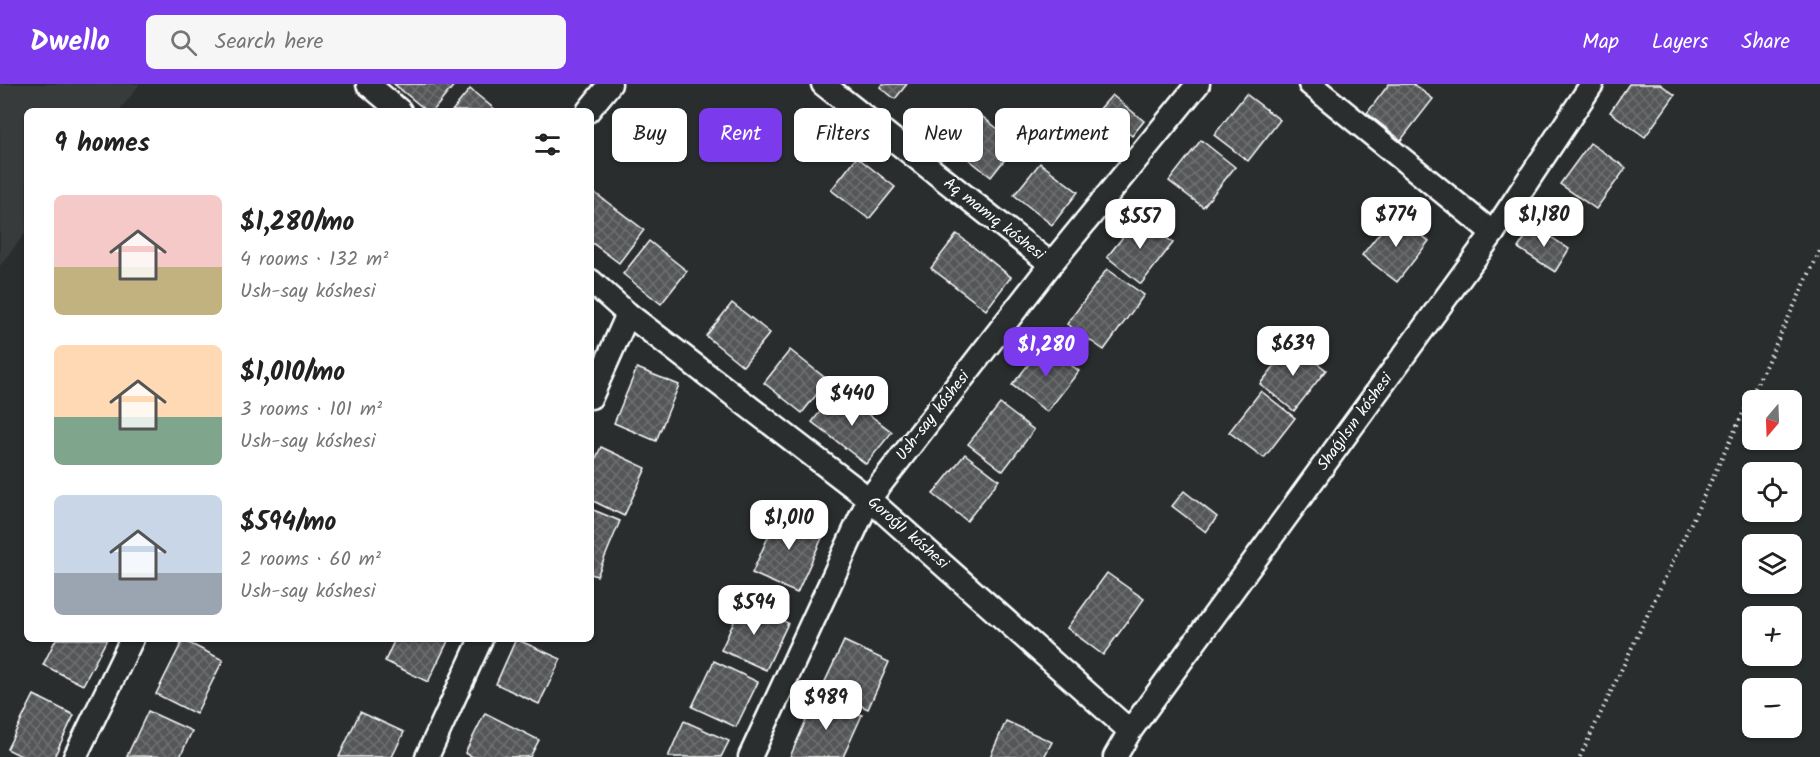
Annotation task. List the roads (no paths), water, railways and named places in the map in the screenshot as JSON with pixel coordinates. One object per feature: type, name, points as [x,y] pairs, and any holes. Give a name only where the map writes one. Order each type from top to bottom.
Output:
[{"type":"street","points":[[368,84],[390,108]]},
{"type":"street","points":[[590,108],[610,84]]},
{"type":"street","name":"Aq mamıq kóshesi","points":[[823,84],[1051,264]]},
{"type":"street","name":"Ush-say kóshesi","points":[[750,757],[869,499],[1051,264],[1198,84]]},
{"type":"street","points":[[1310,84],[1493,233]]},
{"type":"street","name":"Shaǵılsın kóshesi","points":[[1114,757],[1130,731],[1493,233],[1592,84]]},
{"type":"street","name":"Goroǵlı kóshesi","points":[[594,284],[628,314],[869,499],[1130,731]]},
{"type":"street","points":[[594,390],[628,314]]},
{"type":"street","points":[[75,757],[131,642]]},
{"type":"street","points":[[427,757],[480,642]]}]
